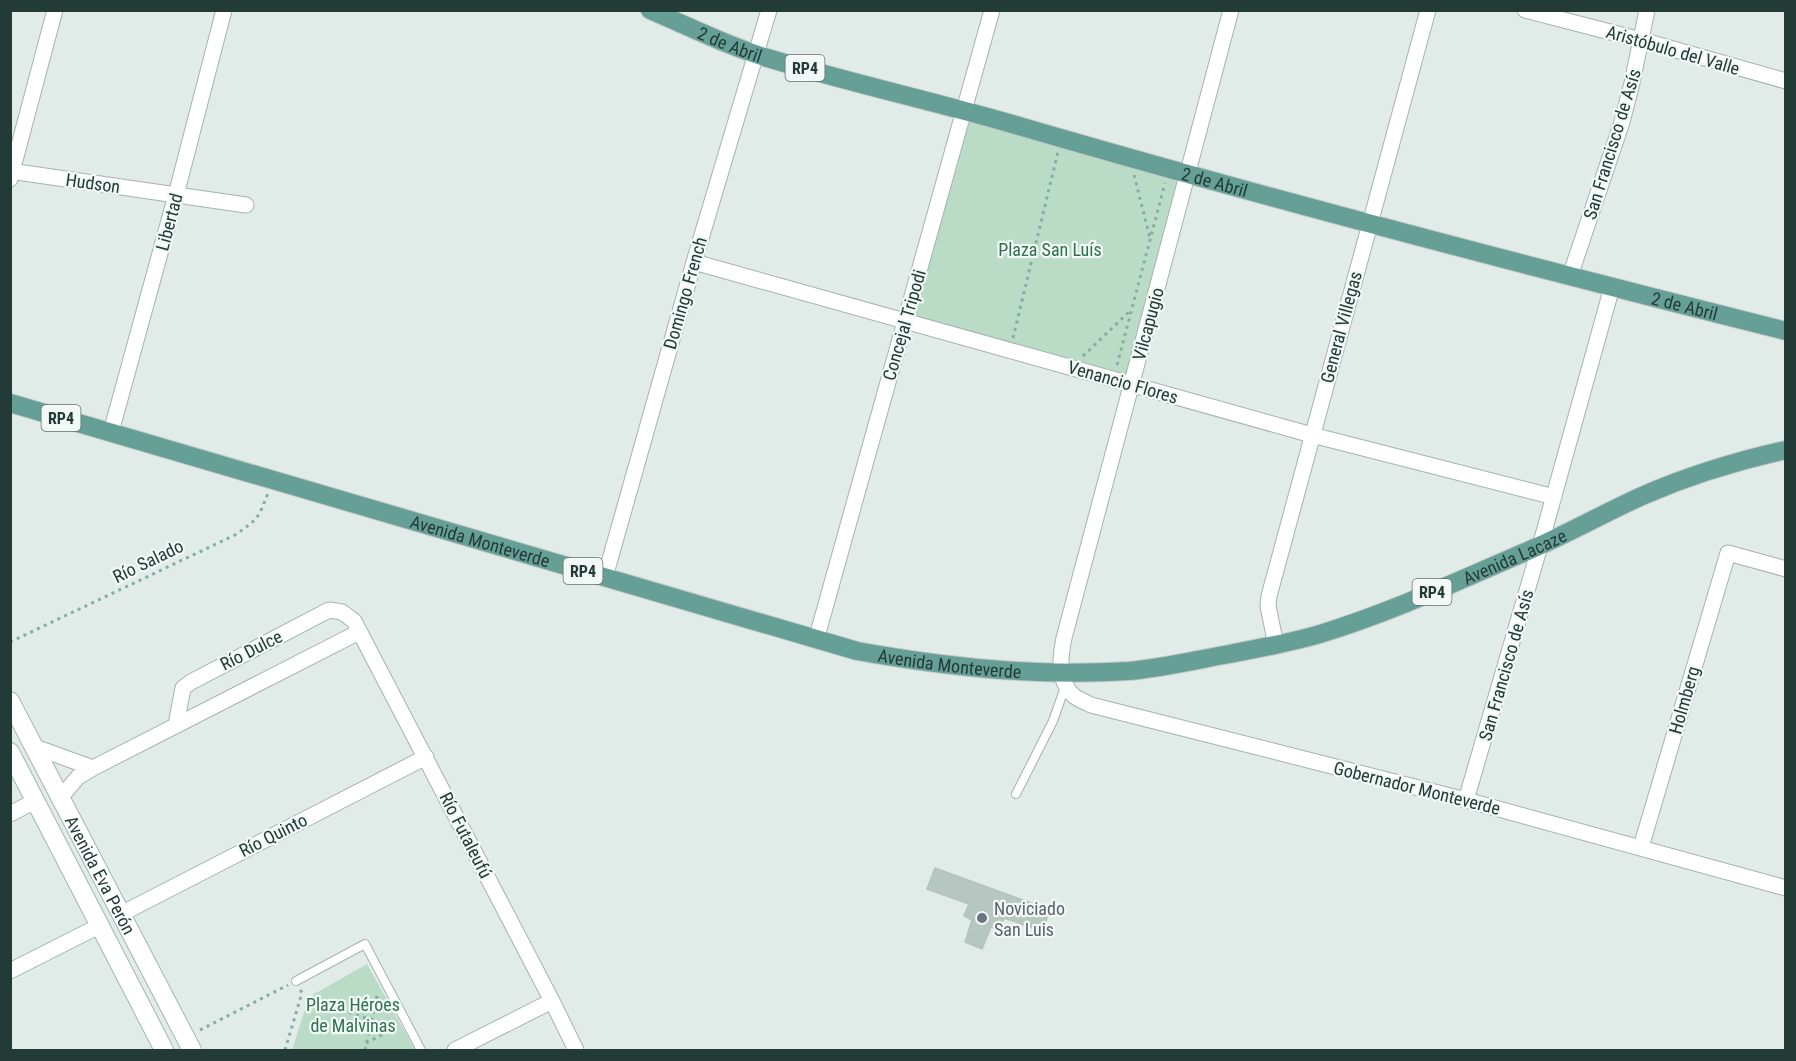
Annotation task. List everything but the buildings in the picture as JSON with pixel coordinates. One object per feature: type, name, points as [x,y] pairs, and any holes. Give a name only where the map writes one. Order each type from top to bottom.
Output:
[{"type":"main road","name":"2 de Abril","points":[[650,10],[757,55],[1189,174],[1785,331]]},
{"type":"main road","name":"Avenida Monteverde","points":[[10,403],[857,651],[917,662],[1063,680]]},
{"type":"main road","name":"Avenida Lacaze","points":[[1063,680],[1170,665],[1318,635],[1371,617],[1540,546],[1641,497],[1682,480],[1724,465],[1785,450]]},
{"type":"main road","name":"Avenida Eva Perón","points":[[10,701],[189,1044]]},
{"type":"main road","name":"Avenida Eva Perón","points":[[10,752],[163,1050]]},
{"type":"main road","points":[[66,863],[87,851]]},
{"type":"main road","points":[[130,986],[152,973]]},
{"type":"street","points":[[11,174],[55,10]]},
{"type":"street","name":"Libertad","points":[[111,432],[224,10]]},
{"type":"street","name":"Domingo French","points":[[605,578],[694,262],[769,10]]},
{"type":"street","name":"Concejal Tripodi","points":[[816,640],[992,10]]},
{"type":"street","name":"Vilcapugio","points":[[1063,680],[1061,654],[1064,638],[1232,10]]},
{"type":"street","name":"General Villegas","points":[[1276,645],[1268,606],[1269,596],[1428,10]]},
{"type":"street","name":"Aristóbulo del Valle","points":[[1525,10],[1785,81]]},
{"type":"street","name":"San Francisco de Asís","points":[[1570,276],[1622,122],[1647,10]]},
{"type":"street","name":"Hudson","points":[[11,174],[246,205]]},
{"type":"street","name":"Venancio Flores","points":[[694,262],[1312,435],[1554,497]]},
{"type":"street","name":"San Francisco de Asís","points":[[1466,800],[1612,287]]},
{"type":"street","name":"Holmberg","points":[[1641,848],[1728,553],[1785,569]]},
{"type":"street","name":"Río Dulce","points":[[61,797],[78,777],[93,768],[176,725],[357,626],[342,612],[330,610],[190,682],[183,688],[176,725]]},
{"type":"street","name":"Río Futaleufú","points":[[357,626],[576,1050]]},
{"type":"street","name":"Gobernador Monteverde","points":[[1063,680],[1075,697],[1091,705],[1466,800],[1785,888]]},
{"type":"street","points":[[35,747],[93,768]]},
{"type":"street","name":"Río Quinto","points":[[121,914],[426,757]]},
{"type":"street","points":[[10,814],[35,801]]},
{"type":"street","points":[[10,971],[99,926]]},
{"type":"street","points":[[455,1050],[552,1001]]},
{"type":"lane","points":[[1016,794],[1053,721],[1063,680]]},
{"type":"lane","points":[[296,981],[365,944],[421,1050]]},
{"type":"path","points":[[1010,350],[1060,138]]},
{"type":"path","points":[[1132,167],[1150,240]]},
{"type":"path","points":[[1117,365],[1167,177]]},
{"type":"path","points":[[1094,359],[1083,356],[1132,309]]},
{"type":"path","name":"Río Salado","points":[[10,642],[235,534],[255,521],[261,513],[273,479]]},
{"type":"path","points":[[365,1050],[382,976]]},
{"type":"path","points":[[189,1044],[296,981],[302,993],[285,1050]]},
{"type":"path","points":[[349,1012],[371,1020]]},
{"type":"path","points":[[366,1043],[406,1022]]},
{"type":"green space","name":"Plaza San Luís","points":[[965,111],[1189,174],[1132,384],[905,321]]},
{"type":"green space","name":"Plaza Héroes de Malvinas","points":[[367,964],[415,1050],[292,1050],[309,997]]},
{"type":"place","name":"Noviciado San Luis","points":[[982,918]]}]
